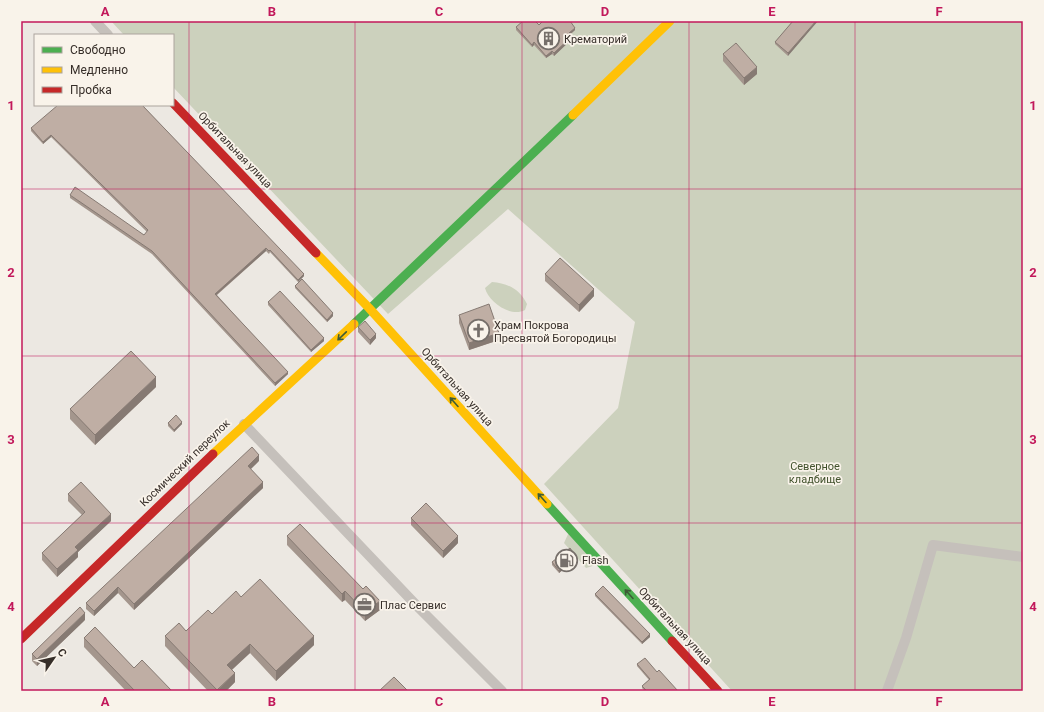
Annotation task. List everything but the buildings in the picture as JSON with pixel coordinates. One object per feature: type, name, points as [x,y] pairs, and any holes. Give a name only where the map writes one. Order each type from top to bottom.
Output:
[{"type":"street","points":[[95,21],[107,34]]},
{"type":"street","name":"Космический переулок","points":[[21,639],[244,424],[314,363],[369,308],[670,21]]},
{"type":"street","name":"Орбитальная улица","points":[[174,104],[369,308],[718,691]]},
{"type":"street","points":[[244,424],[418,607],[502,691]]},
{"type":"street","points":[[887,691],[906,638],[933,544],[1023,557]]},
{"type":"green space","name":"Северное кладбище","points":[[111,21],[1023,21],[1023,691],[732,691],[544,484],[618,408],[635,322],[508,209],[388,314],[174,88],[174,34],[123,34]]},
{"type":"green space","points":[[492,282],[508,285],[521,294],[527,304],[525,310],[513,312],[500,307],[495,303],[490,298],[485,288]]},
{"type":"green space","points":[[569,532],[599,564],[586,568],[564,543]]},
{"type":"traffic: fast","points":[[354,324],[573,115]]},
{"type":"traffic: fast","points":[[547,504],[672,641]]},
{"type":"traffic: slow","points":[[573,115],[670,21]]},
{"type":"traffic: slow","points":[[316,253],[369,308],[547,504]]},
{"type":"traffic: slow","points":[[213,454],[354,324]]},
{"type":"traffic: jam","points":[[174,104],[316,253]]},
{"type":"traffic: jam","points":[[21,639],[213,454]]},
{"type":"traffic: jam","points":[[672,641],[718,691]]},
{"type":"place","name":"Крематорий","points":[[548,39]]},
{"type":"place","name":"Храм Покрова Пресвятой Богородицы","points":[[479,331]]},
{"type":"place","name":"Flash","points":[[566,560]]},
{"type":"place","name":"Плас Сервис","points":[[364,605]]}]
